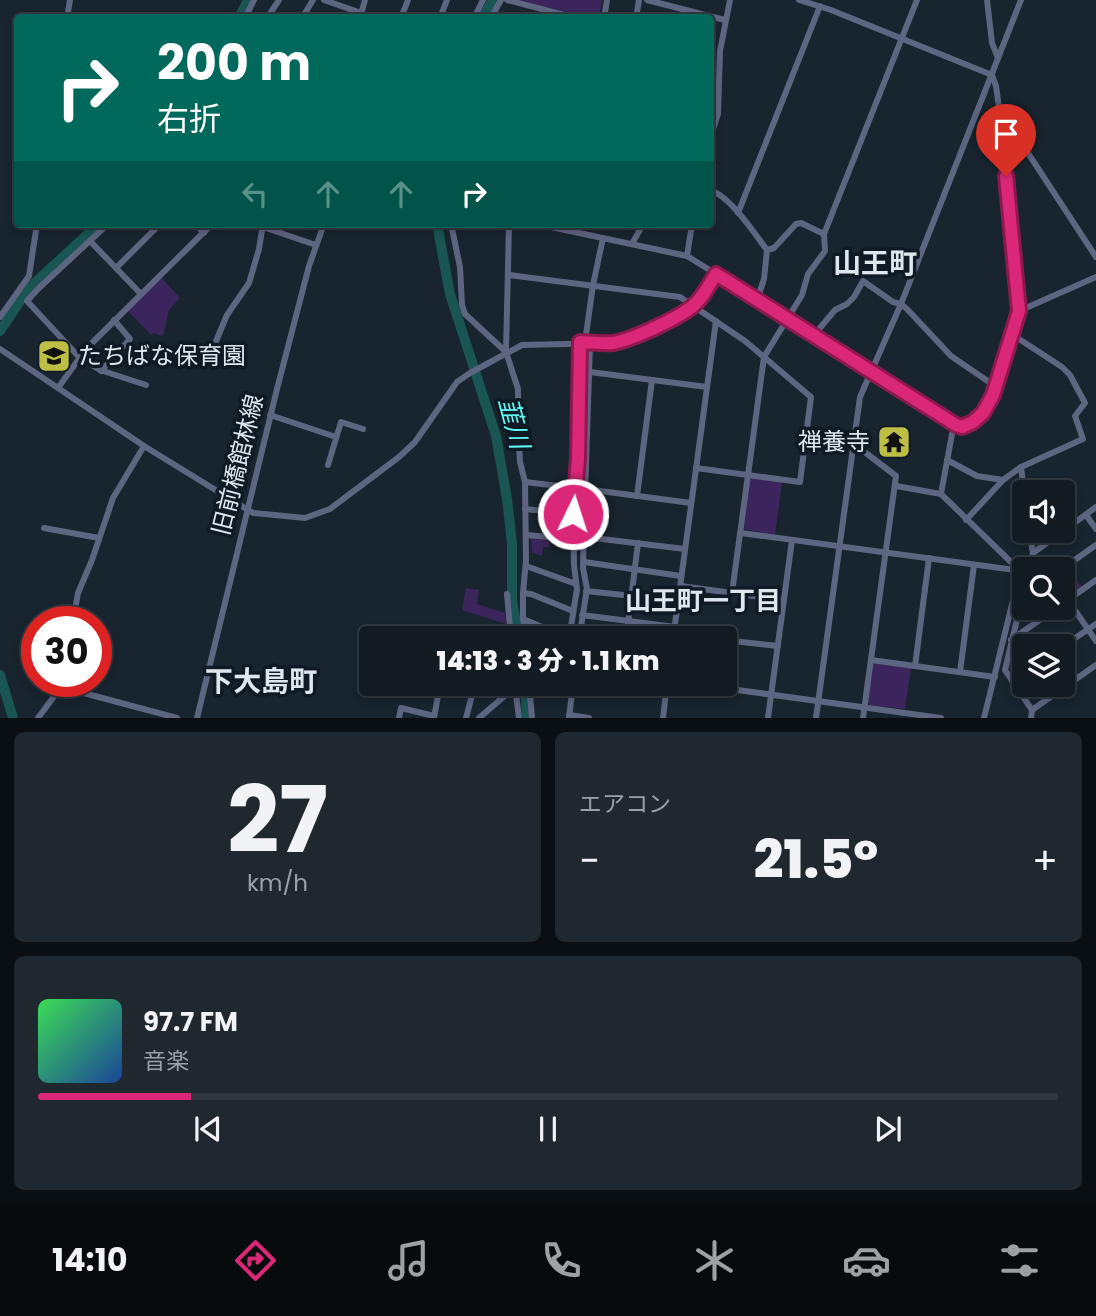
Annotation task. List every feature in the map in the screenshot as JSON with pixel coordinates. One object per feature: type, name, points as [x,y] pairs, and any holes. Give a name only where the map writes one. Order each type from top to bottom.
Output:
[{"type":"street","points":[[324,0],[358,14]]},
{"type":"street","points":[[507,0],[562,14]]},
{"type":"street","points":[[646,0],[701,14]]},
{"type":"street","points":[[714,117],[718,114],[714,83],[730,0]]},
{"type":"street","points":[[576,228],[603,238],[687,256],[956,425],[962,427],[983,413],[1013,335],[1019,311],[1001,122],[992,75],[799,0]]},
{"type":"street","points":[[732,593],[764,357],[789,320],[802,295],[808,274],[825,251],[824,234],[917,0]]},
{"type":"street","points":[[987,0],[992,43],[998,58]]},
{"type":"street","points":[[816,718],[860,397],[901,304],[1021,0]]},
{"type":"street","points":[[738,213],[820,6]]},
{"type":"street","points":[[714,17],[725,20]]},
{"type":"street","points":[[714,50],[720,51]]},
{"type":"street","points":[[1001,122],[1007,121],[1096,257]]},
{"type":"street","points":[[714,191],[738,213],[767,250],[764,279],[757,300]]},
{"type":"street","points":[[767,250],[774,248],[796,224],[801,223],[824,234]]},
{"type":"street","points":[[0,317],[29,276],[36,228]]},
{"type":"street","points":[[104,228],[27,301],[79,357],[101,371],[146,385]]},
{"type":"street","points":[[116,268],[156,228]]},
{"type":"street","points":[[199,228],[204,233]]},
{"type":"street","points":[[58,388],[79,357],[140,293],[208,228]]},
{"type":"street","points":[[214,346],[227,315],[249,283],[262,228]]},
{"type":"street","points":[[271,228],[316,245]]},
{"type":"street","name":"旧前橋館林線","points":[[197,718],[270,415],[322,228]]},
{"type":"street","points":[[452,228],[460,267],[465,314],[507,353]]},
{"type":"street","points":[[509,228],[507,353],[518,389],[519,442],[525,482],[524,626]]},
{"type":"street","points":[[632,244],[641,228]]},
{"type":"street","points":[[687,256],[691,228]]},
{"type":"street","points":[[571,626],[577,589],[573,514],[585,342],[603,238]]},
{"type":"street","points":[[90,241],[140,293]]},
{"type":"street","points":[[0,349],[144,446],[254,513],[305,518],[330,509],[399,457],[415,442],[457,382],[470,373],[522,345],[612,343],[629,339],[693,305],[716,274]]},
{"type":"street","points":[[509,275],[680,297],[745,341],[811,397],[800,482],[696,468]]},
{"type":"street","points":[[1019,311],[1096,277]]},
{"type":"street","points":[[814,335],[835,310],[848,304],[863,281],[892,302],[901,304],[951,356],[995,386]]},
{"type":"street","points":[[101,371],[130,339],[114,320]]},
{"type":"street","points":[[675,626],[716,321]]},
{"type":"street","points":[[966,520],[1003,480],[1021,467],[1083,439],[1074,416],[1085,403],[1070,375],[1013,335]]},
{"type":"street","points":[[581,626],[586,591],[585,489],[590,372],[585,342]]},
{"type":"street","points":[[590,372],[707,387]]},
{"type":"street","points":[[637,496],[652,380]]},
{"type":"street","points":[[270,415],[336,437]]},
{"type":"street","points":[[328,466],[341,422],[363,429]]},
{"type":"street","points":[[941,494],[956,425]]},
{"type":"street","points":[[806,436],[853,443],[895,474],[896,486],[863,718]]},
{"type":"street","points":[[76,606],[113,498],[144,446]]},
{"type":"street","points":[[947,460],[977,476],[1003,480]]},
{"type":"street","points":[[1021,467],[1023,480]]},
{"type":"street","points":[[525,482],[575,488]]},
{"type":"street","points":[[896,486],[941,494],[1012,564]]},
{"type":"street","points":[[585,489],[691,503]]},
{"type":"street","points":[[1033,553],[1096,507]]},
{"type":"street","points":[[526,509],[573,514]]},
{"type":"street","points":[[1086,514],[1096,529]]},
{"type":"street","points":[[44,528],[99,538]]},
{"type":"street","points":[[741,533],[1012,571]]},
{"type":"street","points":[[526,535],[575,540]]},
{"type":"street","points":[[585,537],[685,549]]},
{"type":"street","points":[[768,718],[792,540]]},
{"type":"street","points":[[627,626],[638,543]]},
{"type":"street","points":[[1031,543],[1032,557]]},
{"type":"street","points":[[1075,560],[1096,545]]},
{"type":"street","points":[[915,666],[929,558]]},
{"type":"street","points":[[584,562],[681,576]]},
{"type":"street","points":[[960,672],[974,565]]},
{"type":"street","points":[[526,566],[576,584]]},
{"type":"street","points":[[1075,594],[1096,580]]},
{"type":"street","points":[[681,586],[783,600]]},
{"type":"street","points":[[586,591],[679,601]]},
{"type":"street","points":[[523,593],[573,611]]},
{"type":"street","points":[[507,594],[509,626]]},
{"type":"street","points":[[984,718],[1012,606]]},
{"type":"street","points":[[1075,614],[1096,641]]},
{"type":"street","points":[[582,615],[647,626]]},
{"type":"street","points":[[523,620],[538,626]]},
{"type":"street","points":[[1012,681],[1004,670],[1016,620]]},
{"type":"street","points":[[1010,640],[1039,620]]},
{"type":"street","points":[[1075,638],[1096,624]]},
{"type":"street","points":[[737,641],[778,646]]},
{"type":"street","points":[[871,660],[995,677]]},
{"type":"street","points":[[1022,697],[1032,714],[1096,666]]},
{"type":"street","points":[[737,690],[942,718]]},
{"type":"street","points":[[399,718],[401,708],[434,717],[438,696]]},
{"type":"street","points":[[466,718],[472,696]]},
{"type":"street","points":[[479,718],[504,696]]},
{"type":"street","points":[[516,696],[519,718]]},
{"type":"street","points":[[530,696],[532,718]]},
{"type":"street","points":[[572,696],[569,716],[589,718]]},
{"type":"street","points":[[663,718],[666,696]]},
{"type":"street","points":[[38,718],[53,697]]},
{"type":"street","points":[[106,697],[177,718]]},
{"type":"shaded area","points":[[519,0],[602,0],[600,14],[574,14]]},
{"type":"shaded area","points":[[161,277],[180,298],[169,310],[163,336],[153,333],[152,336],[128,311]]},
{"type":"shaded area","points":[[753,478],[782,482],[775,535],[744,529],[750,480]]},
{"type":"shaded area","points":[[531,538],[550,539],[549,547],[543,547],[542,556],[532,552]]},
{"type":"shaded area","points":[[1075,577],[1082,587],[1075,592]]},
{"type":"shaded area","points":[[466,588],[479,590],[477,604],[505,613],[506,624],[462,610]]},
{"type":"shaded area","points":[[876,663],[911,668],[905,709],[870,705],[868,702],[873,666]]},
{"type":"waterway","points":[[241,14],[248,0]]},
{"type":"waterway","name":"韮川","points":[[484,14],[493,0]]},
{"type":"waterway","points":[[0,331],[28,289],[95,228]]},
{"type":"waterway","name":"韮川","points":[[438,228],[450,294],[496,436],[512,543],[512,600],[517,626]]},
{"type":"waterway","points":[[0,675],[13,718]]},
{"type":"waterway","name":"韮川","points":[[526,696],[527,718]]},
{"type":"place","name":"たちばな保育園","points":[[54,356]]},
{"type":"place","name":"禅養寺","points":[[894,442]]},
{"type":"district","name":"山王町","points":[[875,263]]},
{"type":"district","name":"山王町一丁目","points":[[703,601]]},
{"type":"district","name":"下大島町","points":[[261,681]]},
{"type":"route","points":[[573,514],[578,460],[580,342],[612,343],[629,339],[655,327],[688,310],[697,302],[716,274],[956,425],[962,427],[973,422],[983,413],[993,395],[1019,311],[1006,176]]}]
